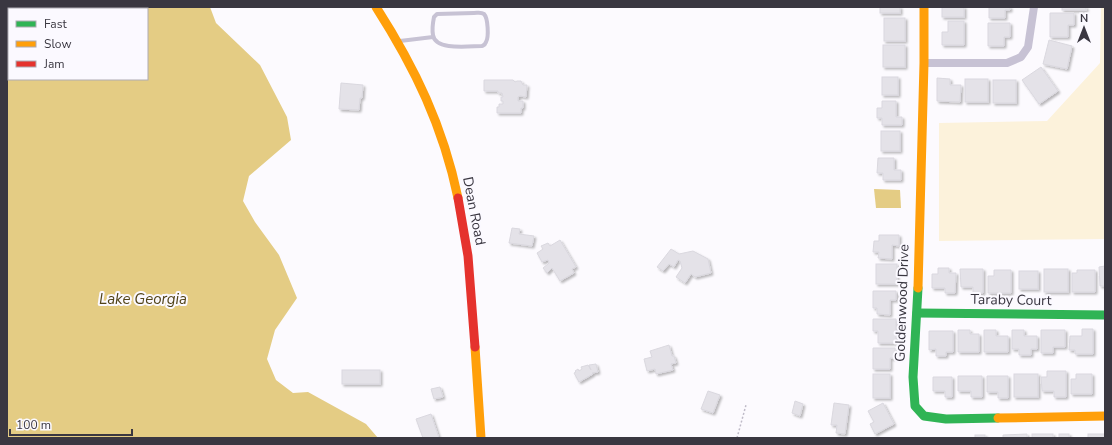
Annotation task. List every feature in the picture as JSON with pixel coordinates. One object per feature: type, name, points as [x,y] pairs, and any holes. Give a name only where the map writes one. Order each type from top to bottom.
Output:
[{"type":"street","name":"Dean Road","points":[[376,7],[398,42],[419,81],[433,114],[446,152],[460,204],[469,270],[481,438]]},
{"type":"street","name":"Goldenwood Drive","points":[[924,7],[924,63],[913,377],[915,406],[924,416],[946,419],[1105,416]]},
{"type":"street","points":[[924,63],[1006,63],[1021,57],[1028,47],[1034,7]]},
{"type":"street","name":"Taraby Court","points":[[916,313],[1105,315]]},
{"type":"lane","points":[[482,13],[487,21],[487,42],[482,46],[447,46],[436,41],[433,37],[434,16],[437,14],[482,13]]},
{"type":"lane","points":[[398,42],[433,37]]},
{"type":"path","points":[[736,438],[746,405]]},
{"type":"shaded area","points":[[1101,7],[1105,7],[1105,239],[939,241],[939,123],[1047,121],[1100,63]]},
{"type":"water","name":"Lake Georgia","points":[[7,7],[210,7],[216,23],[260,65],[287,117],[291,140],[249,176],[243,201],[255,222],[279,255],[297,298],[275,330],[267,359],[276,380],[293,393],[308,392],[366,424],[378,438],[7,438]]},
{"type":"water","points":[[874,189],[900,190],[901,208],[876,208]]},
{"type":"building","points":[[880,7],[900,7],[900,13],[880,13]]},
{"type":"building","points":[[942,7],[964,7],[964,17],[942,17]]},
{"type":"building","points":[[989,7],[1010,7],[1010,10],[1005,10],[1005,18],[989,18]]},
{"type":"building","points":[[1062,7],[1086,7],[1086,10],[1062,10]]},
{"type":"building","points":[[1050,13],[1074,13],[1074,25],[1068,25],[1068,37],[1050,37]]},
{"type":"building","points":[[884,18],[905,18],[905,41],[884,41]]},
{"type":"building","points":[[948,21],[964,21],[964,45],[942,45],[942,32],[948,32]]},
{"type":"building","points":[[988,23],[1010,23],[1010,37],[1004,37],[1004,46],[988,46]]},
{"type":"building","points":[[1049,40],[1072,46],[1067,69],[1043,64]]},
{"type":"building","points":[[883,45],[905,45],[905,67],[883,67]]},
{"type":"building","points":[[1041,67],[1058,91],[1039,104],[1022,80]]},
{"type":"building","points":[[882,77],[898,77],[898,95],[882,95]]},
{"type":"building","points":[[937,78],[950,79],[950,85],[961,85],[960,102],[937,101]]},
{"type":"building","points":[[965,79],[988,79],[988,102],[965,102]]},
{"type":"building","points":[[484,80],[513,80],[515,82],[521,81],[523,85],[527,85],[526,97],[518,97],[518,101],[523,101],[521,113],[497,113],[497,107],[499,107],[499,104],[503,104],[503,101],[501,101],[501,97],[503,97],[502,93],[498,93],[498,91],[484,91]]},
{"type":"building","points":[[993,80],[1016,80],[1016,103],[993,103]]},
{"type":"building","points":[[341,83],[363,85],[359,110],[339,109]]},
{"type":"building","points":[[882,101],[896,101],[896,117],[902,117],[902,125],[882,125],[882,118],[877,118],[877,108],[882,108]]},
{"type":"building","points":[[881,131],[900,131],[900,151],[881,151]]},
{"type":"building","points":[[878,158],[894,158],[894,170],[901,170],[901,180],[883,180],[883,173],[877,173]]},
{"type":"building","points":[[512,228],[520,229],[519,234],[534,236],[532,246],[509,243]]},
{"type":"building","points":[[879,235],[899,235],[899,246],[892,245],[892,259],[878,258],[879,252],[873,252],[874,241],[879,241]]},
{"type":"building","points":[[560,240],[576,267],[572,269],[574,273],[560,281],[552,268],[547,273],[543,268],[549,263],[548,260],[542,262],[537,253],[543,249],[541,246],[548,243],[550,246]]},
{"type":"building","points":[[671,249],[679,254],[693,251],[708,259],[711,273],[695,277],[691,274],[685,283],[676,277],[682,268],[680,261],[678,260],[674,267],[669,264],[663,271],[657,267]]},
{"type":"building","points":[[876,264],[897,264],[897,284],[876,284]]},
{"type":"building","points":[[1105,266],[1105,286],[1100,286],[1099,267]]},
{"type":"building","points":[[938,268],[949,268],[949,273],[956,273],[955,293],[945,293],[945,288],[932,288],[932,274],[938,274]]},
{"type":"building","points":[[960,269],[983,269],[983,293],[973,294],[973,287],[961,287]]},
{"type":"building","points":[[1044,269],[1068,269],[1068,292],[1044,292]]},
{"type":"building","points":[[994,270],[1011,270],[1011,293],[988,293],[988,276],[994,276]]},
{"type":"building","points":[[1077,270],[1095,270],[1095,292],[1072,292],[1072,273],[1077,273]]},
{"type":"building","points":[[1019,271],[1038,271],[1038,289],[1019,289]]},
{"type":"building","points":[[873,291],[896,291],[896,300],[890,300],[890,315],[877,314],[877,308],[873,308]]},
{"type":"building","points":[[873,319],[896,319],[896,343],[878,343],[878,331],[873,331]]},
{"type":"building","points":[[1082,329],[1093,329],[1093,354],[1075,354],[1075,350],[1069,350],[1070,336],[1082,336]]},
{"type":"building","points":[[958,330],[970,330],[970,334],[979,334],[979,352],[958,352]]},
{"type":"building","points":[[984,330],[996,330],[996,336],[1008,336],[1008,352],[984,352]]},
{"type":"building","points":[[1012,330],[1024,330],[1024,336],[1037,336],[1037,349],[1031,349],[1031,355],[1019,355],[1019,349],[1012,349]]},
{"type":"building","points":[[1041,330],[1065,330],[1065,347],[1053,347],[1053,353],[1041,353]]},
{"type":"building","points":[[929,331],[953,331],[953,352],[946,352],[946,356],[936,356],[936,349],[929,350]]},
{"type":"building","points":[[669,345],[676,363],[671,364],[673,370],[656,374],[655,369],[647,371],[644,359],[652,357],[650,351]]},
{"type":"building","points":[[873,348],[895,348],[895,358],[890,358],[890,369],[873,369]]},
{"type":"building","points":[[596,364],[598,372],[592,373],[593,374],[579,382],[574,373],[576,372],[575,371],[578,369],[579,371],[582,369],[581,367],[588,365],[591,370],[589,365]]},
{"type":"building","points":[[342,370],[380,370],[380,384],[342,384]]},
{"type":"building","points":[[1047,371],[1066,371],[1066,397],[1054,397],[1054,391],[1042,391],[1041,377],[1047,377]]},
{"type":"building","points":[[873,374],[890,374],[890,398],[873,398]]},
{"type":"building","points":[[1014,374],[1038,374],[1038,397],[1014,397]]},
{"type":"building","points":[[1076,374],[1092,374],[1092,394],[1071,394],[1071,379],[1076,379]]},
{"type":"building","points":[[958,376],[982,376],[982,397],[971,397],[971,391],[958,391]]},
{"type":"building","points":[[987,376],[1008,376],[1008,398],[998,398],[998,392],[987,392]]},
{"type":"building","points":[[933,377],[952,377],[952,397],[945,397],[945,391],[933,391]]},
{"type":"building","points":[[440,387],[443,397],[434,399],[431,389]]},
{"type":"building","points":[[708,391],[720,395],[713,413],[701,409]]},
{"type":"building","points":[[795,401],[803,404],[800,416],[792,413]]},
{"type":"building","points":[[834,403],[849,405],[845,434],[836,433],[837,425],[831,425]]},
{"type":"building","points":[[883,403],[894,424],[875,434],[870,424],[874,422],[868,411]]},
{"type":"building","points":[[431,414],[439,438],[423,438],[416,419]]},
{"type":"building","points":[[1027,434],[1027,438],[1003,438],[1003,435]]},
{"type":"building","points":[[1032,434],[1053,434],[1053,438],[1032,438]]},
{"type":"building","points":[[1059,434],[1069,434],[1069,438],[1059,438]]},
{"type":"building","points":[[1088,434],[1105,434],[1105,438],[1088,438]]},
{"type":"building","points":[[975,435],[985,435],[985,438],[975,438]]},
{"type":"traffic: fast","points":[[918,288],[913,377],[915,406],[924,416],[946,419],[998,418]]},
{"type":"traffic: fast","points":[[917,313],[1105,315]]},
{"type":"traffic: slow","points":[[376,7],[403,52],[426,98],[444,146],[458,198]]},
{"type":"traffic: slow","points":[[918,288],[924,7]]},
{"type":"traffic: slow","points":[[475,347],[481,438]]},
{"type":"traffic: slow","points":[[998,418],[1105,416]]},
{"type":"traffic: jam","points":[[458,198],[468,256],[475,347]]}]
